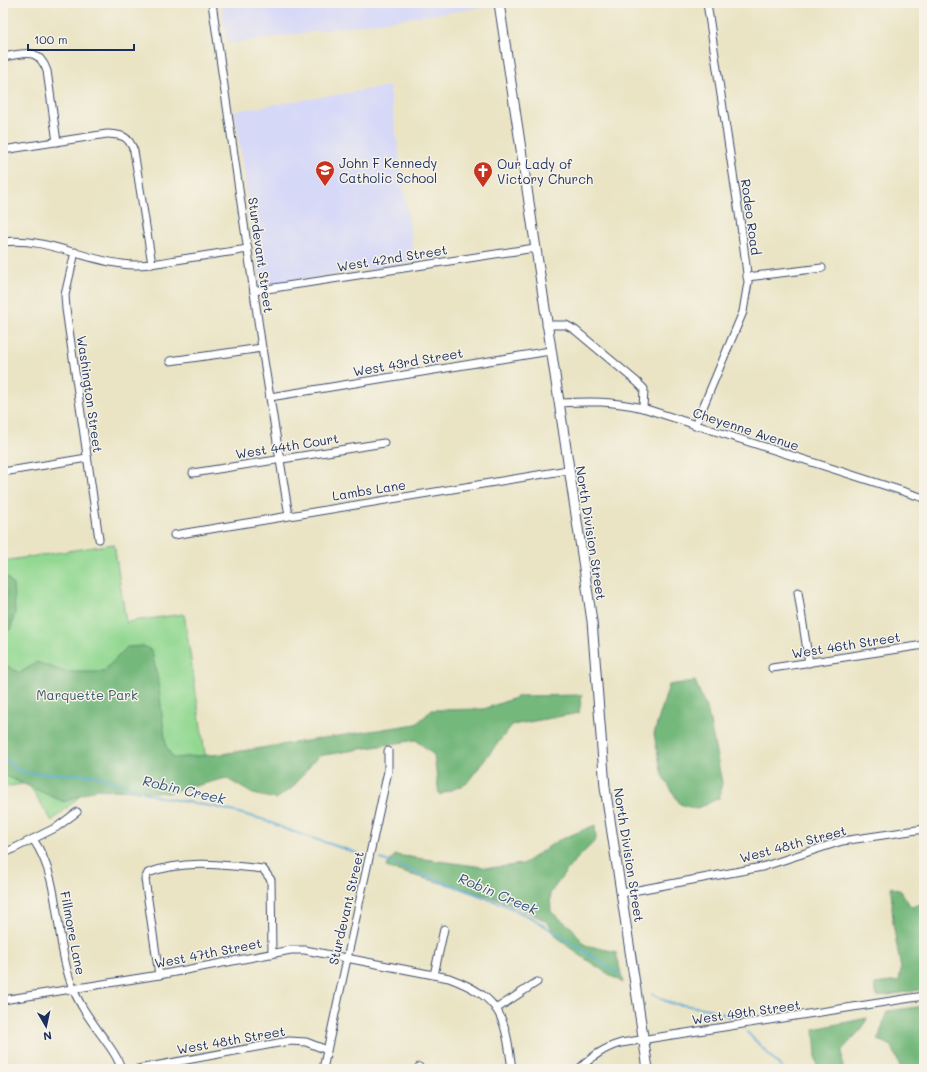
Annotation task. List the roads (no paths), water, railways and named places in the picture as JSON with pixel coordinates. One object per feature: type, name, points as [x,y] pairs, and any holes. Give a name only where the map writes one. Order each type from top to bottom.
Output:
[{"type":"main road","name":"North Division Street","points":[[499,3],[546,325],[592,621],[605,787],[648,1069]]},
{"type":"street","name":"Sturdevant Street","points":[[212,3],[262,348],[288,510]]},
{"type":"street","name":"Rodeo Road","points":[[695,426],[742,312],[746,296],[748,277],[707,3]]},
{"type":"street","points":[[3,57],[32,53],[39,56],[47,71],[57,142]]},
{"type":"street","points":[[3,150],[107,134],[123,135],[131,142],[134,151],[152,264]]},
{"type":"street","points":[[3,242],[37,242],[121,264],[139,266],[248,249]]},
{"type":"street","name":"West 42nd Street","points":[[254,291],[535,248]]},
{"type":"street","name":"Washington Street","points":[[75,252],[65,295],[66,309],[99,539]]},
{"type":"street","points":[[748,277],[822,268]]},
{"type":"street","points":[[546,325],[566,325],[575,330],[637,382],[644,389],[643,408]]},
{"type":"street","points":[[170,361],[262,348]]},
{"type":"street","name":"West 43rd Street","points":[[270,397],[550,350]]},
{"type":"street","name":"Cheyenne Avenue","points":[[559,403],[601,401],[618,402],[643,408],[695,426],[924,498]]},
{"type":"street","name":"West 44th Court","points":[[193,473],[384,443]]},
{"type":"street","points":[[3,472],[87,458]]},
{"type":"street","name":"Lambs Lane","points":[[174,535],[568,470]]},
{"type":"street","points":[[798,592],[809,663]]},
{"type":"street","name":"West 46th Street","points":[[772,668],[924,645]]},
{"type":"street","name":"Sturdevant Street","points":[[323,1069],[388,771],[388,751]]},
{"type":"street","points":[[3,854],[57,827],[77,812]]},
{"type":"street","name":"West 48th Street","points":[[622,893],[762,867],[842,841],[924,829]]},
{"type":"street","name":"Fillmore Lane","points":[[34,839],[40,849],[48,869],[57,913],[61,949],[73,989],[81,1005],[115,1055],[121,1069]]},
{"type":"street","points":[[159,975],[145,879],[148,873],[158,869],[193,864],[263,869],[271,880],[272,954]]},
{"type":"street","points":[[434,975],[444,929]]},
{"type":"street","name":"West 47th Street","points":[[3,1000],[159,975],[291,950],[305,950],[434,975],[467,984],[487,997],[496,1008],[507,1030],[512,1069]]},
{"type":"street","points":[[496,1008],[537,982]]},
{"type":"street","name":"West 49th Street","points":[[579,1069],[595,1054],[607,1047],[924,996]]},
{"type":"street","name":"West 48th Street","points":[[138,1069],[289,1041],[306,1042],[327,1050]]},
{"type":"waterway","name":"Robin Creek","points":[[3,757],[16,769],[28,773],[94,775],[155,796],[220,808],[265,820],[285,829],[360,854]]},
{"type":"waterway","name":"Robin Creek","points":[[381,859],[505,905],[534,919],[621,975]]},
{"type":"waterway","name":"Robin Creek","points":[[652,994],[670,1003],[709,1009],[732,1017]]},
{"type":"waterway","name":"Robin Creek","points":[[747,1032],[783,1069]]},
{"type":"place","name":"John F Kennedy Catholic School","points":[[325,187]]},
{"type":"place","name":"Our Lady of Victory Church","points":[[483,188]]},
{"type":"park label","name":"Marquette Park","points":[[87,695]]}]
